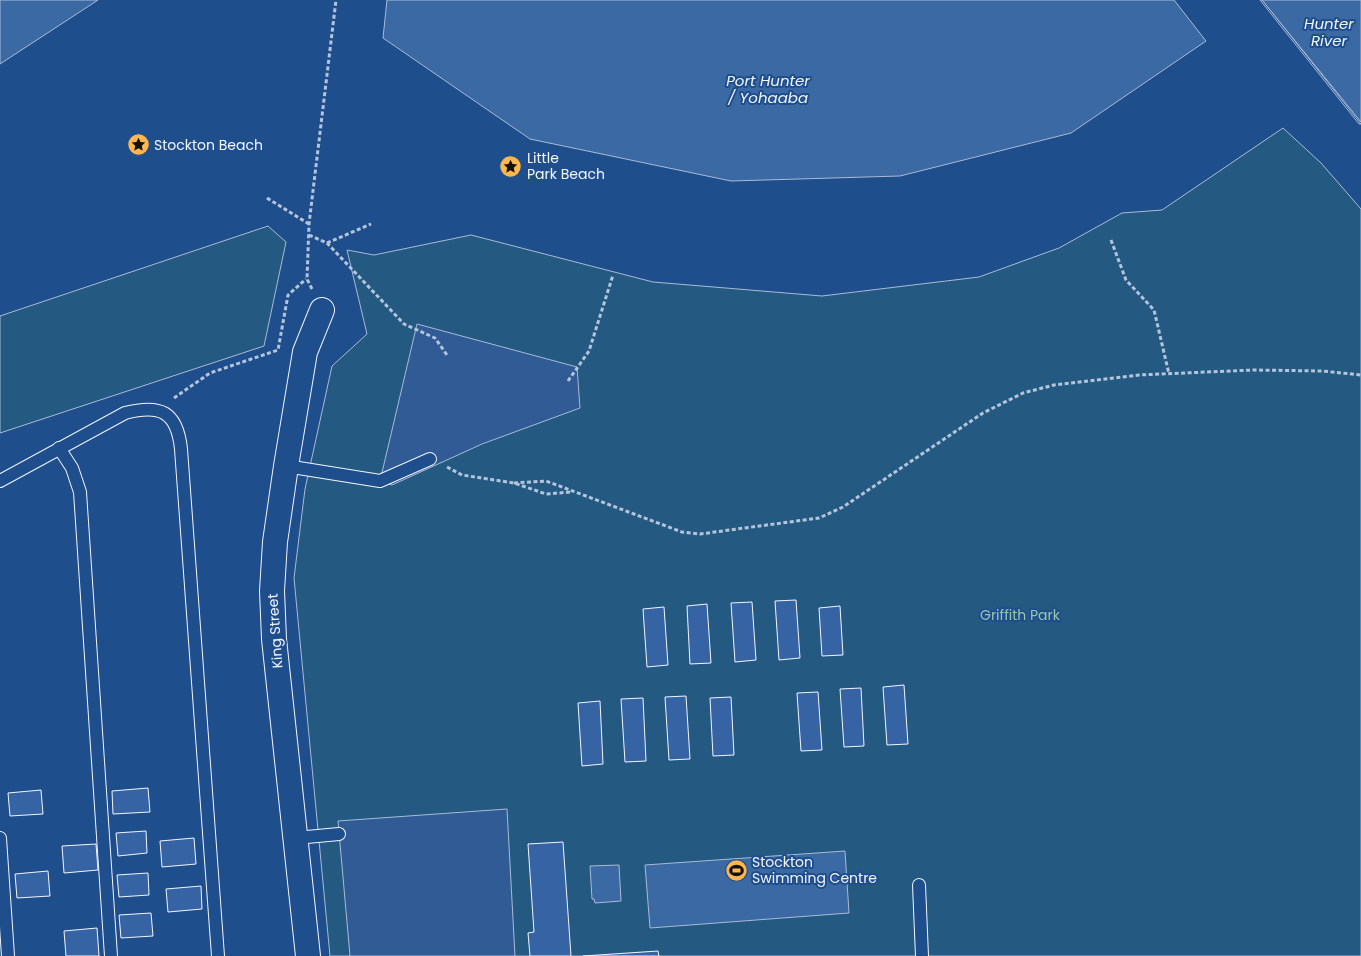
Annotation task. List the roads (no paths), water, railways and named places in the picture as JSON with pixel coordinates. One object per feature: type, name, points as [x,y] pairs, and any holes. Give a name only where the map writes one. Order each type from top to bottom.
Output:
[{"type":"street","name":"King Street","points":[[308,956],[274,639],[272,591],[275,542],[305,352],[322,310]]},
{"type":"lane","points":[[0,481],[125,413],[142,409],[161,411],[174,419],[178,428],[181,449],[218,956]]},
{"type":"lane","points":[[59,448],[72,468],[80,492],[111,956]]},
{"type":"lane","points":[[286,466],[380,481],[430,459]]},
{"type":"lane","points":[[296,838],[339,834]]},
{"type":"lane","points":[[0,838],[8,956]]},
{"type":"lane","points":[[919,885],[922,956]]},
{"type":"water","points":[[0,0],[98,0],[0,64]]},
{"type":"water","name":"Port Hunter / Yohaaba","points":[[387,0],[1174,0],[1206,41],[1071,133],[900,176],[731,181],[530,139],[383,38]]},
{"type":"water","name":"Hunter River","points":[[1262,0],[1361,0],[1361,122]]},
{"type":"water","points":[[845,851],[849,913],[650,928],[645,865]]},
{"type":"water","points":[[619,865],[621,901],[595,903],[594,899],[592,899],[590,866]]},
{"type":"place","name":"Stockton Beach","points":[[138,145]]},
{"type":"place","name":"Little Park Beach","points":[[511,166]]},
{"type":"place","name":"Stockton Swimming Centre","points":[[736,870]]},
{"type":"park label","name":"Griffith Park","points":[[1020,615]]}]
